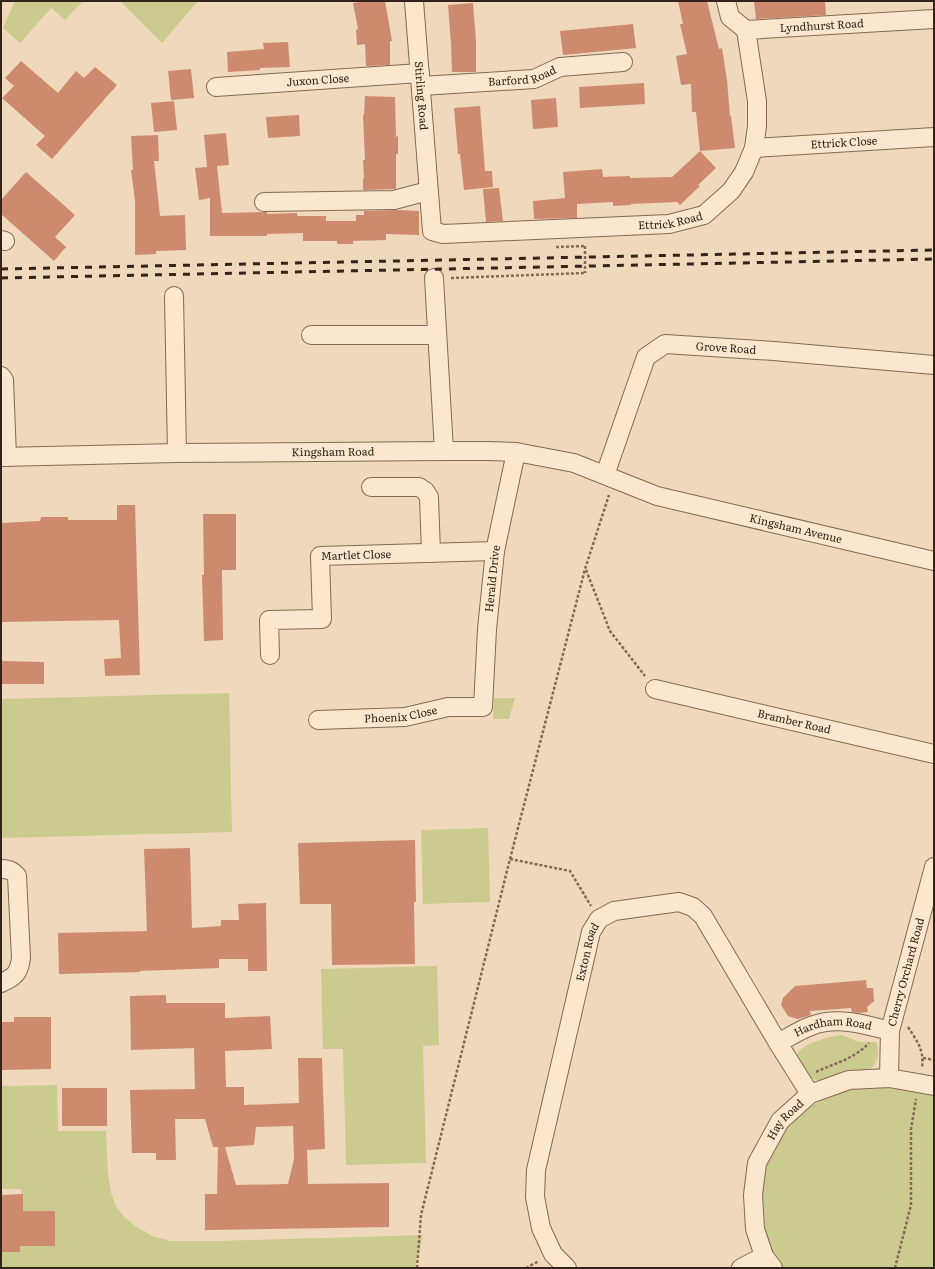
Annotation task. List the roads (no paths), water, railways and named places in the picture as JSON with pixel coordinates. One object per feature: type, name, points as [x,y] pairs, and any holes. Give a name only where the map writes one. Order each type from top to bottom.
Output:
[{"type":"street","name":"Stirling Road","points":[[414,1],[432,231]]},
{"type":"street","points":[[726,1],[730,17],[746,30]]},
{"type":"street","name":"Lyndhurst Road","points":[[746,30],[934,19]]},
{"type":"street","name":"Ettrick Road","points":[[432,231],[443,234],[669,224],[704,215],[730,191],[744,172],[754,148],[757,126],[757,101],[746,30]]},
{"type":"street","name":"Barford Road","points":[[420,79],[534,79],[560,67],[623,62]]},
{"type":"street","name":"Juxon Close","points":[[216,87],[420,79]]},
{"type":"street","name":"Ettrick Close","points":[[754,148],[934,137]]},
{"type":"street","points":[[264,202],[394,200],[428,191]]},
{"type":"street","points":[[434,278],[444,451]]},
{"type":"street","points":[[174,296],[177,453]]},
{"type":"street","points":[[311,335],[437,335]]},
{"type":"street","name":"Grove Road","points":[[609,477],[646,357],[665,344],[774,351],[934,365]]},
{"type":"street","points":[[1,376],[4,380],[4,457]]},
{"type":"street","name":"Kingsham Road","points":[[4,457],[177,453],[444,451],[516,452],[574,463],[657,496]]},
{"type":"street","name":"Herald Drive","points":[[483,707],[487,628],[495,551],[516,452]]},
{"type":"street","points":[[371,487],[419,487],[425,491],[429,497],[431,553]]},
{"type":"street","name":"Kingsham Avenue","points":[[657,496],[934,562]]},
{"type":"street","name":"Martlet Close","points":[[270,655],[269,620],[322,619],[320,556],[495,551]]},
{"type":"street","name":"Bramber Road","points":[[655,690],[934,754]]},
{"type":"street","name":"Phoenix Close","points":[[318,720],[404,717],[448,707],[483,707]]},
{"type":"street","points":[[1,869],[10,869],[17,876],[21,958],[19,967],[15,974],[8,980],[1,983]]},
{"type":"street","name":"Cherry Orchard Road","points":[[889,1078],[887,1025],[934,869]]},
{"type":"street","name":"Exton Road","points":[[567,1268],[553,1254],[541,1228],[535,1197],[536,1170],[591,932],[599,919],[614,911],[679,902],[693,907],[703,916],[778,1043],[806,1087]]},
{"type":"street","name":"Hardham Road","points":[[778,1043],[812,1026],[835,1021],[887,1025]]},
{"type":"street","name":"Hay Road","points":[[768,1262],[755,1229],[753,1195],[757,1163],[780,1121],[806,1087],[850,1080],[889,1078],[927,1084]]},
{"type":"street","points":[[741,1268],[768,1262]]},
{"type":"railway","points":[[1,269],[934,250]]},
{"type":"railway","points":[[1,278],[934,259]]}]
